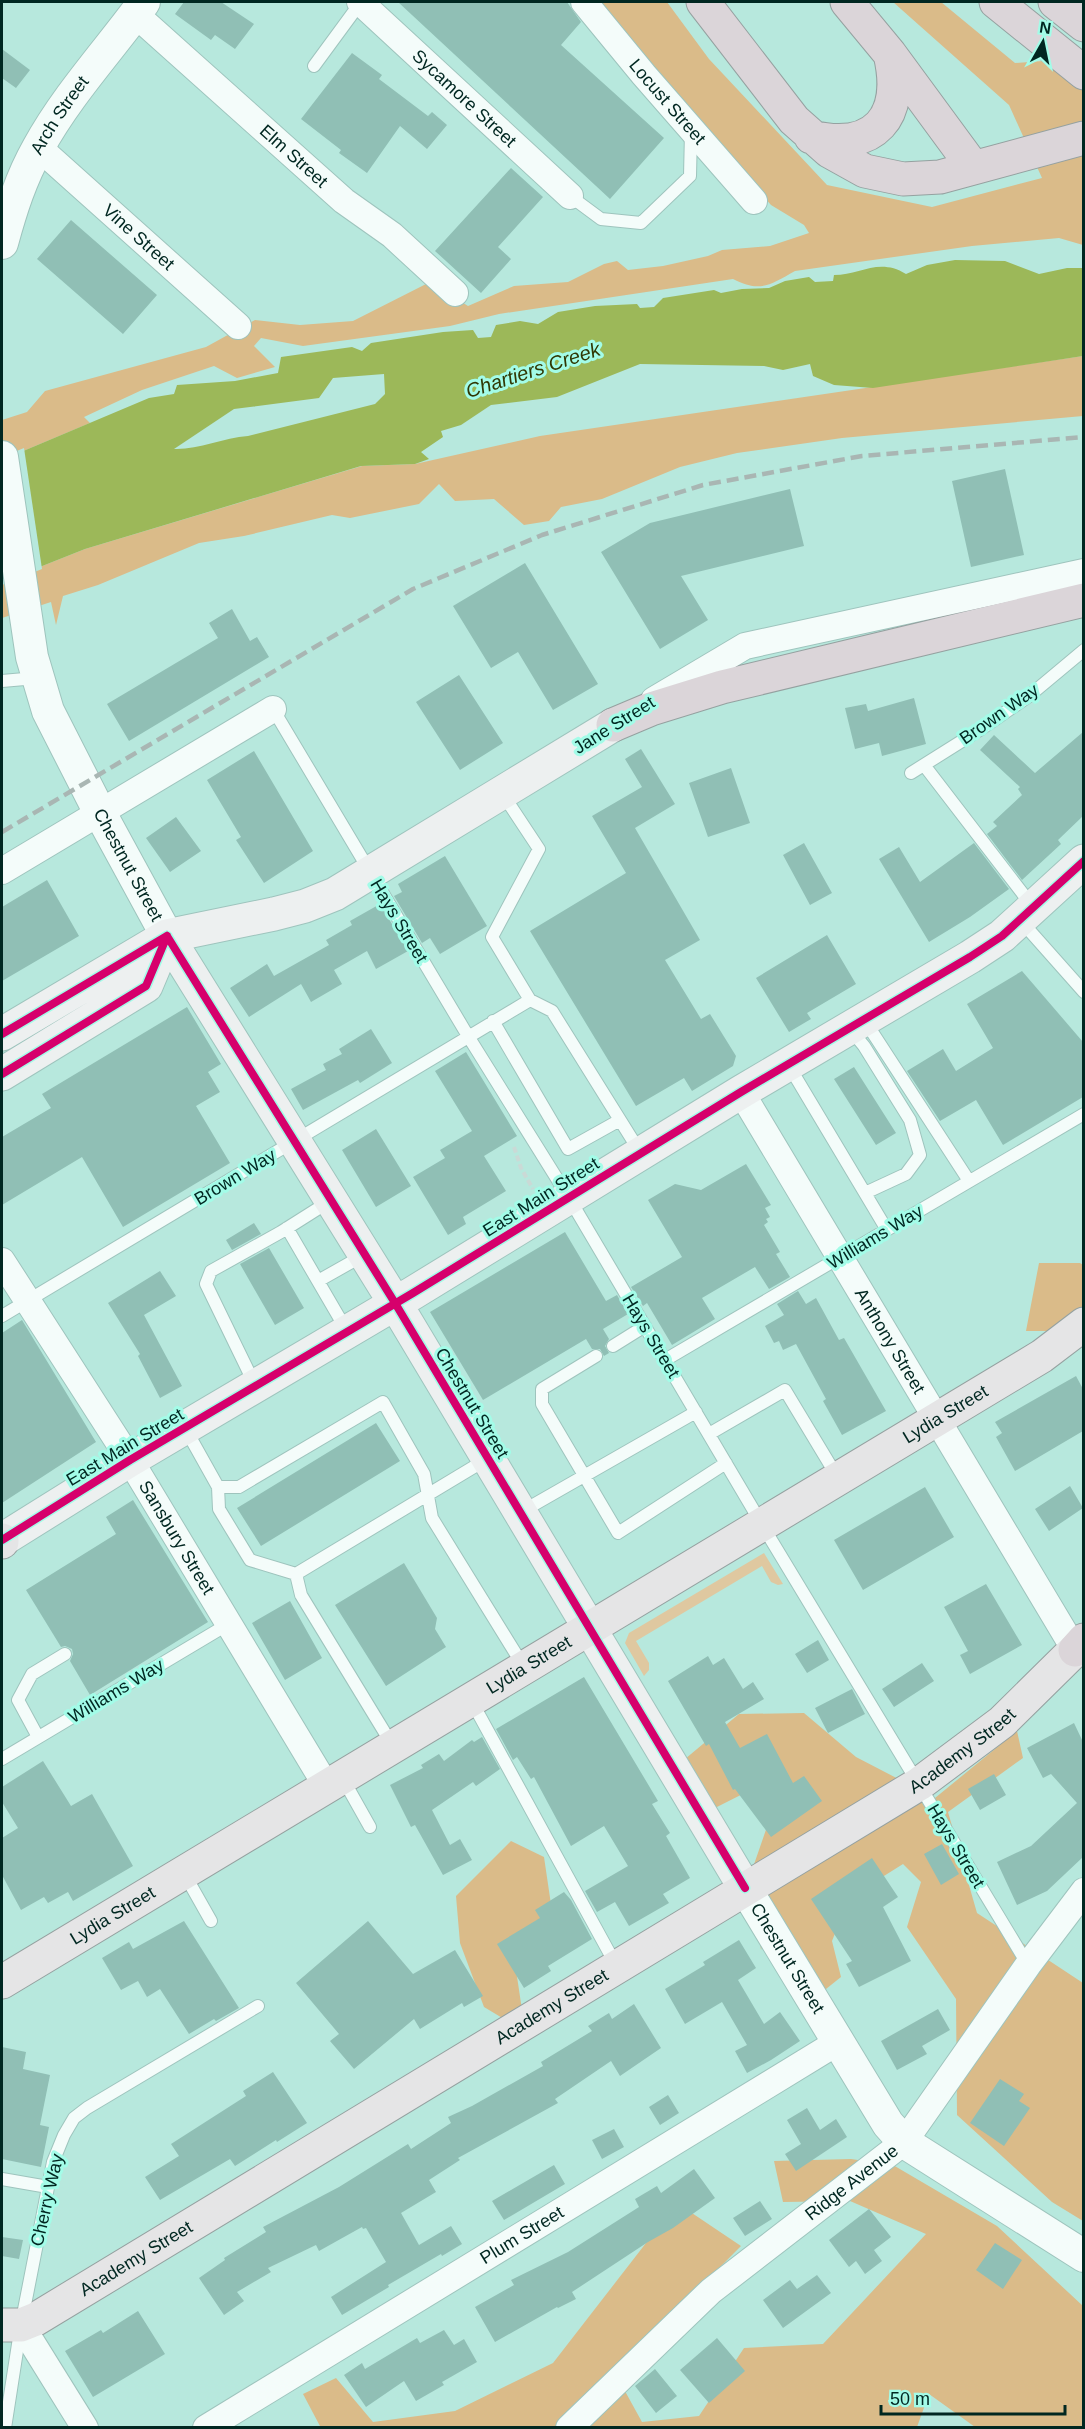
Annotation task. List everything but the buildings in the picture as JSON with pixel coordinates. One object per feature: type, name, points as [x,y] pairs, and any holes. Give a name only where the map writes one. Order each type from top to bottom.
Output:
[{"type":"highway","points":[[703,2],[794,120],[811,137],[847,163],[884,177],[922,180],[1074,140]]},
{"type":"highway","points":[[847,2],[890,54],[973,167]]},
{"type":"highway","points":[[996,2],[1083,73]]},
{"type":"highway","points":[[1055,2],[1083,25]]},
{"type":"highway","points":[[811,137],[846,142],[862,138],[877,128],[886,117],[895,86],[890,54]]},
{"type":"highway","points":[[613,725],[651,709],[722,687],[1083,600]]},
{"type":"main road","name":"Jane Street","points":[[2,1034],[167,936],[306,906],[335,894],[613,725]]},
{"type":"main road","name":"East Main Street","points":[[2,1541],[130,1461],[569,1198],[741,1092],[994,942],[1083,861]]},
{"type":"main road","points":[[2,1074],[146,986],[167,936]]},
{"type":"main road","name":"Chestnut Street","points":[[167,936],[296,1140],[746,1888]]},
{"type":"main road","name":"Lydia Street","points":[[2,1982],[1042,1356],[1083,1324]]},
{"type":"main road","name":"Academy Street","points":[[11,2325],[36,2319],[919,1784],[1002,1722],[1079,1645]]},
{"type":"street","name":"Sycamore Street","points":[[361,2],[570,196]]},
{"type":"street","name":"Locust Street","points":[[584,2],[754,201]]},
{"type":"street","name":"Arch Street","points":[[2,243],[13,204],[38,147],[76,91],[140,8]]},
{"type":"street","name":"Elm Street","points":[[140,8],[344,201],[392,235],[455,293]]},
{"type":"street","name":"Vine Street","points":[[38,147],[238,326]]},
{"type":"street","name":"Chestnut Street","points":[[2,457],[26,620],[37,678],[48,711],[167,936]]},
{"type":"street","name":"Jane Street","points":[[613,725],[731,652],[745,646],[1083,572]]},
{"type":"street","points":[[2,871],[273,709]]},
{"type":"street","name":"Anthony Street","points":[[741,1092],[937,1419],[1079,1645]]},
{"type":"street","name":"Sansbury Street","points":[[2,1261],[230,1623],[335,1782]]},
{"type":"street","name":"Chestnut Street","points":[[746,1888],[888,2124],[904,2142],[1083,2256]]},
{"type":"street","name":"Ridge Avenue","points":[[568,2427],[711,2291],[904,2142],[1028,1965],[1083,1891]]},
{"type":"street","name":"Plum Street","points":[[206,2427],[838,2042]]},
{"type":"street","points":[[11,2325],[85,2427]]},
{"type":"lane","points":[[314,66],[361,2]]},
{"type":"lane","points":[[570,196],[601,219],[641,223],[690,176],[690,128]]},
{"type":"lane","name":"Brown Way","points":[[911,772],[1029,696],[1083,650]]},
{"type":"lane","points":[[2,681],[37,678]]},
{"type":"lane","name":"Hays Street","points":[[273,709],[1028,1965]]},
{"type":"lane","points":[[924,765],[1083,992]]},
{"type":"lane","points":[[502,793],[539,849],[492,937],[530,1000],[552,1011],[641,1153]]},
{"type":"lane","name":"Brown Way","points":[[2,1316],[530,1000]]},
{"type":"lane","points":[[493,1021],[568,1149],[620,1120]]},
{"type":"lane","points":[[857,1024],[969,1181]]},
{"type":"lane","points":[[857,1024],[864,1046],[910,1120],[920,1155],[906,1174],[865,1193]]},
{"type":"lane","points":[[788,1065],[887,1230]]},
{"type":"lane","name":"Williams Way","points":[[665,1360],[1083,1114]]},
{"type":"lane","points":[[255,1386],[206,1284],[211,1271],[332,1200]]},
{"type":"lane","points":[[287,1228],[347,1332]]},
{"type":"lane","points":[[318,1281],[365,1255]]},
{"type":"lane","points":[[613,1346],[645,1326]]},
{"type":"lane","points":[[596,1356],[542,1389],[542,1404],[618,1533],[726,1463]]},
{"type":"lane","points":[[709,1434],[785,1390],[839,1479]]},
{"type":"lane","points":[[218,1487],[238,1487],[383,1402],[424,1474],[432,1518],[525,1668]]},
{"type":"lane","points":[[520,1513],[696,1412]]},
{"type":"lane","points":[[185,1428],[218,1487],[219,1509],[250,1560],[296,1574],[488,1459]]},
{"type":"lane","points":[[296,1574],[301,1595],[393,1747]]},
{"type":"lane","name":"Williams Way","points":[[2,1759],[230,1623]]},
{"type":"lane","points":[[38,1737],[18,1700],[32,1674],[65,1654]]},
{"type":"lane","points":[[471,1701],[616,1966]]},
{"type":"lane","points":[[335,1782],[370,1827]]},
{"type":"lane","points":[[184,1873],[211,1921]]},
{"type":"lane","name":"Cherry Way","points":[[5,2427],[11,2325],[53,2162],[74,2118],[258,2006]]},
{"type":"lane","points":[[2,2179],[48,2187]]},
{"type":"path","points":[[514,1143],[514,1151],[521,1168],[534,1189]]},
{"type":"shaded area","points":[[591,2],[667,2],[709,59],[827,185],[932,207],[1042,178],[1009,105],[893,2],[941,2],[1015,63],[1083,58],[1083,245],[1059,238],[972,246],[795,271],[765,286],[751,286],[733,279],[499,314],[450,326],[303,346],[261,338],[254,346],[275,367],[237,378],[214,366],[142,390],[84,417],[90,423],[2,460],[2,420],[27,412],[45,391],[206,347],[255,320],[300,325],[353,321],[430,282],[468,306],[514,286],[568,282],[604,264],[617,261],[628,270],[663,266],[708,256],[722,250],[770,246],[809,233],[804,225],[771,205]]},
{"type":"shaded area","points":[[1083,356],[1083,416],[842,438],[737,453],[680,467],[602,499],[561,507],[549,521],[524,525],[494,499],[455,501],[439,484],[419,504],[350,518],[332,515],[244,536],[199,543],[98,585],[63,596],[56,625],[51,602],[2,618],[2,582],[85,549],[362,466],[415,464],[540,436]]},
{"type":"shaded area","points":[[1039,1263],[1080,1263],[1083,1265],[1083,1331],[1026,1331]]},
{"type":"shaded area","points":[[764,1553],[783,1584],[778,1585],[771,1582],[762,1566],[636,1641],[649,1663],[649,1670],[644,1676],[625,1643],[629,1633]]},
{"type":"shaded area","points":[[804,1713],[856,1757],[935,1798],[1017,1731],[1023,1758],[948,1812],[977,1913],[1083,1983],[1083,2221],[1052,2202],[957,2115],[956,1999],[907,1927],[921,1882],[903,1864],[849,1898],[832,1941],[841,1977],[821,1993],[771,1914],[761,1950],[751,1873],[786,1772],[707,1812],[679,1764],[739,1714]]},
{"type":"shaded area","points":[[511,1841],[544,1857],[553,1918],[512,1943],[522,2010],[504,2019],[484,2007],[460,1943],[456,1896]]},
{"type":"shaded area","points":[[851,2159],[893,2165],[997,2226],[1083,2306],[1083,2427],[975,2427],[929,2394],[917,2427],[321,2428],[303,2394],[336,2378],[373,2422],[455,2411],[553,2363],[677,2203],[741,2246],[615,2373],[642,2422],[699,2416],[744,2348],[823,2344],[926,2234],[850,2201],[783,2202],[774,2161]]},
{"type":"water","name":"Chartiers Creek","points":[[955,260],[1005,261],[1039,274],[1067,268],[1083,268],[1083,356],[873,388],[834,385],[813,376],[810,364],[783,370],[764,366],[640,364],[557,397],[491,405],[461,425],[441,431],[443,437],[421,452],[429,459],[415,464],[361,466],[85,549],[2,582],[2,460],[149,398],[174,394],[177,385],[235,381],[278,373],[281,357],[352,347],[362,351],[371,343],[443,332],[473,330],[478,338],[491,337],[496,325],[520,321],[538,324],[558,312],[595,306],[637,304],[640,308],[654,307],[663,298],[714,290],[721,293],[742,289],[769,288],[785,281],[809,277],[815,282],[833,281],[834,275],[878,267],[896,269],[906,274],[927,265]],"holes":[[[384,374],[385,394],[375,404],[248,436],[192,448],[174,449],[234,409],[319,398],[333,378]]]},
{"type":"pier","points":[[24,448],[42,569],[2,585],[2,457]]},
{"type":"railway","points":[[2,832],[413,589],[542,535],[703,485],[862,456],[1084,437]]},
{"type":"cycle path","points":[[2,1540],[130,1460],[413,1293],[741,1092],[970,957],[1002,936],[1084,861]]},
{"type":"cycle path","points":[[167,936],[395,1303],[745,1888]]},
{"type":"cycle path","points":[[2,1034],[167,936]]},
{"type":"cycle path","points":[[2,1074],[146,986],[167,936]]}]
